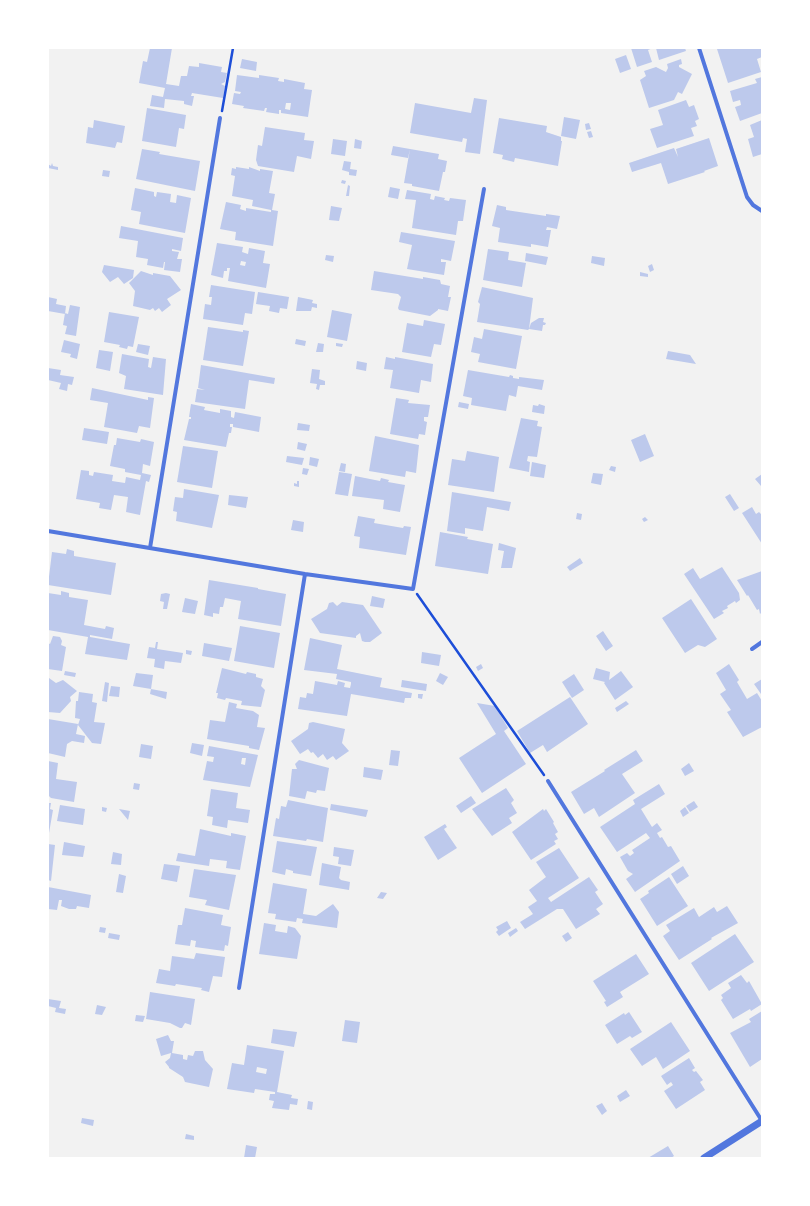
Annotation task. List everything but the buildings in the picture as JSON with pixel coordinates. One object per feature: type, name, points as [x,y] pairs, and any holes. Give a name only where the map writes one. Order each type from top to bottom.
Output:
[{"type":"street","points":[[699,48],[747,197],[760,211]]},
{"type":"street","points":[[150,548],[220,118]]},
{"type":"street","points":[[48,531],[305,574],[414,589],[484,189]]},
{"type":"street","points":[[239,988],[305,574]]},
{"type":"street","points":[[752,649],[762,642]]},
{"type":"street","points":[[548,781],[762,1121],[704,1158]]},
{"type":"path","points":[[220,118],[233,48]]},
{"type":"path","points":[[414,589],[548,781]]}]
